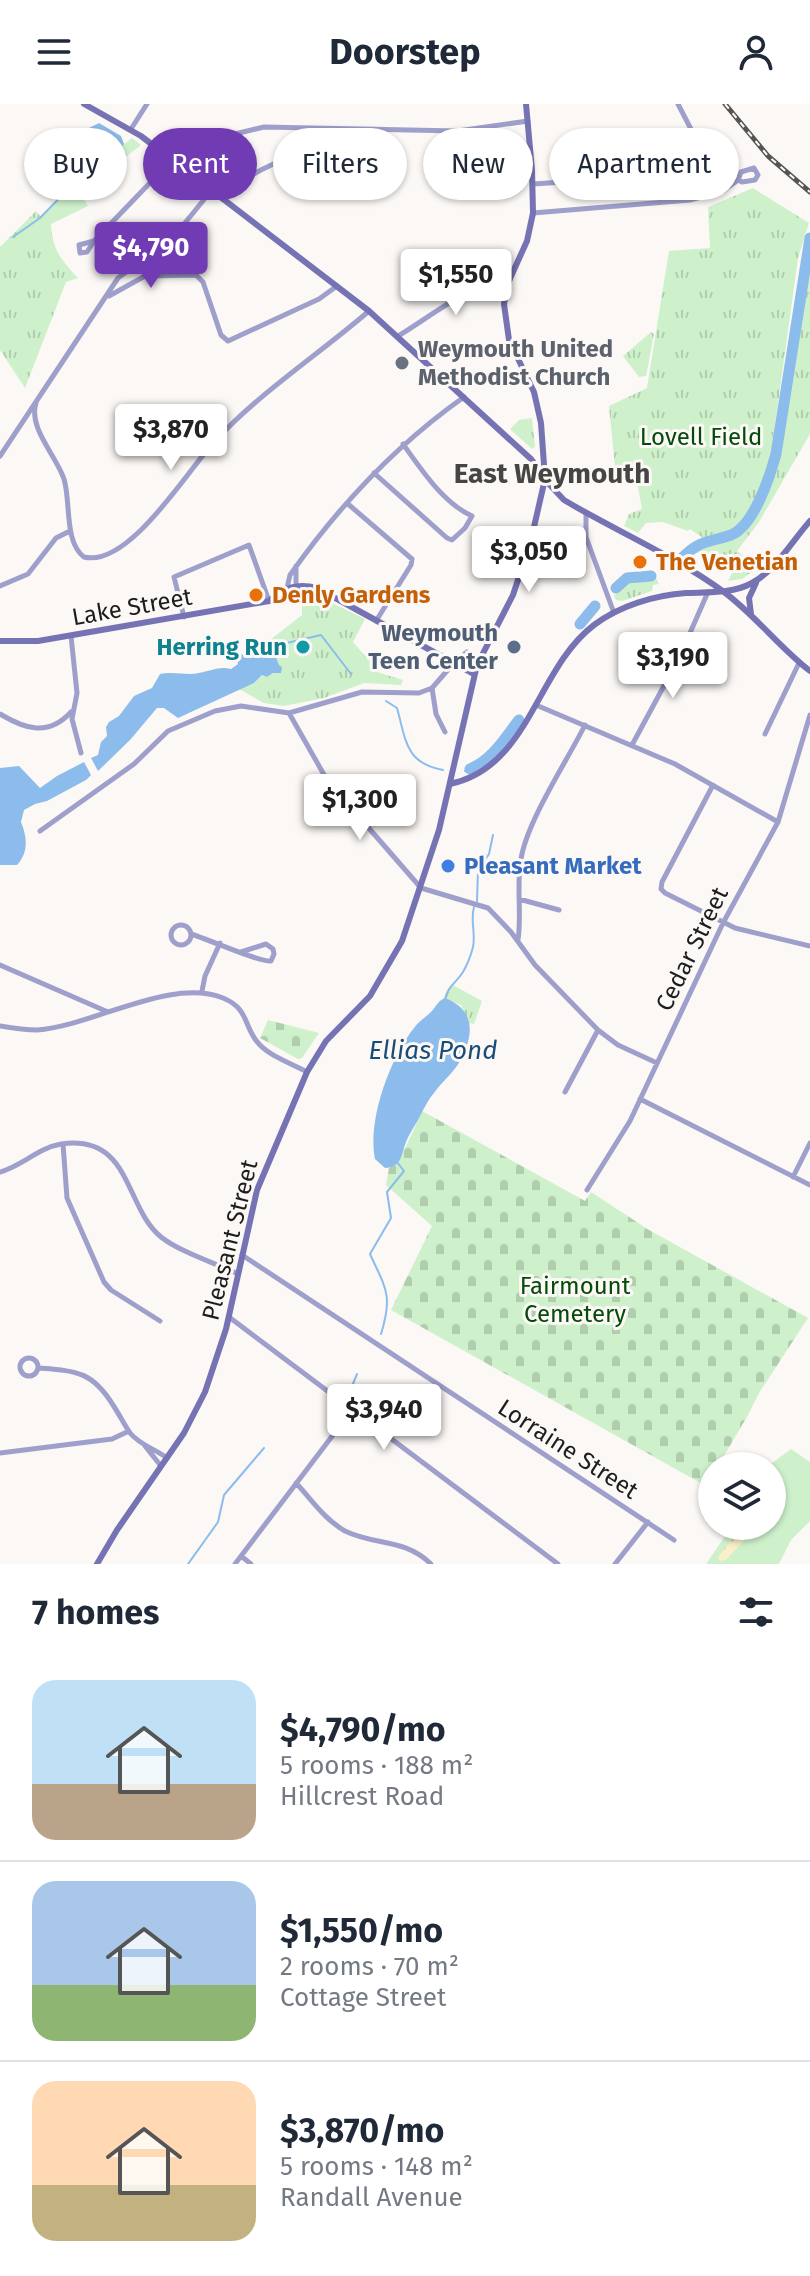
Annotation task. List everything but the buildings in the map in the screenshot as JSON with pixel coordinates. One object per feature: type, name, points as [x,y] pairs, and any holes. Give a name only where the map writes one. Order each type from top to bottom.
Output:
[{"type":"main road","points":[[84,104],[143,138]]},
{"type":"main road","name":"Pleasant Street","points":[[526,104],[529,128]]},
{"type":"main road","points":[[221,200],[337,286],[398,336],[531,459],[560,496],[723,591],[810,671]]},
{"type":"main road","name":"Pleasant Street","points":[[97,1564],[115,1532],[167,1458],[205,1392],[229,1317],[262,1175],[307,1072],[326,1041],[364,1004],[376,986],[402,941],[421,888],[450,784],[474,674],[482,651],[513,595],[545,479],[537,402],[512,349],[506,328],[504,297],[527,241],[533,200]]},
{"type":"main road","points":[[751,614],[749,598],[758,579],[810,521]]},
{"type":"main road","points":[[450,784],[472,777],[511,746],[560,663],[592,626],[614,613],[654,598],[740,588],[758,579]]},
{"type":"main road","points":[[292,587],[312,586],[474,674]]},
{"type":"main road","name":"Lake Street","points":[[269,601],[292,587]]},
{"type":"main road","name":"Lake Street","points":[[0,641],[20,643],[269,601],[332,596]]},
{"type":"street","points":[[131,129],[147,104]]},
{"type":"street","points":[[678,104],[690,128]]},
{"type":"street","points":[[407,130],[458,131],[528,121]]},
{"type":"street","points":[[257,128],[299,128]]},
{"type":"street","points":[[533,184],[549,184]]},
{"type":"street","points":[[94,241],[143,190]]},
{"type":"street","points":[[0,456],[118,278],[153,256],[179,233],[204,200]]},
{"type":"street","points":[[533,213],[690,200]]},
{"type":"street","points":[[107,297],[145,276],[196,275],[203,282],[221,335],[228,341],[319,299],[337,286]]},
{"type":"street","points":[[398,336],[476,289],[510,280]]},
{"type":"street","points":[[36,403],[34,420],[64,480],[70,509],[70,531],[76,550],[88,558],[106,555],[128,541],[155,516],[221,435],[369,311]]},
{"type":"street","points":[[292,598],[296,565],[374,473],[403,444],[464,397]]},
{"type":"street","points":[[374,473],[452,540],[465,528],[472,516],[458,509],[403,444]]},
{"type":"street","points":[[348,504],[412,559],[376,621]]},
{"type":"street","points":[[586,513],[586,537],[614,613]]},
{"type":"street","points":[[0,586],[28,574],[56,538],[70,531]]},
{"type":"street","points":[[184,617],[174,577],[249,545],[269,601]]},
{"type":"street","points":[[632,745],[687,642],[708,592]]},
{"type":"street","points":[[71,636],[77,693],[72,711],[81,753]]},
{"type":"street","points":[[40,831],[134,764],[157,739],[175,727],[233,706],[289,713],[362,692],[419,693],[432,688],[467,652]]},
{"type":"street","points":[[765,734],[799,663]]},
{"type":"street","points":[[432,688],[436,714],[445,732]]},
{"type":"street","points":[[536,705],[632,745],[713,785],[778,822]]},
{"type":"street","points":[[0,714],[21,726],[36,730],[63,720],[72,711]]},
{"type":"street","points":[[289,713],[324,776],[421,888],[483,905],[598,1030],[618,1045],[657,1063]]},
{"type":"street","name":"Cedar Street","points":[[587,1190],[630,1121],[723,923],[778,822],[810,715]]},
{"type":"street","points":[[518,941],[523,851],[585,725]]},
{"type":"street","points":[[713,785],[661,889],[723,923],[810,946]]},
{"type":"street","points":[[519,899],[559,910]]},
{"type":"street","points":[[191,934],[267,962],[274,954],[266,944],[241,952]]},
{"type":"street","points":[[202,991],[205,976],[220,943]]},
{"type":"street","points":[[0,965],[108,1012]]},
{"type":"street","points":[[0,1026],[42,1029],[187,991],[202,991],[238,1006],[261,1046],[307,1072]]},
{"type":"street","points":[[565,1092],[598,1030]]},
{"type":"street","points":[[640,1099],[810,1185]]},
{"type":"street","points":[[793,1177],[810,1143]]},
{"type":"street","points":[[0,1172],[41,1150],[63,1144],[88,1146],[108,1156],[120,1168],[149,1222],[161,1237],[238,1274]]},
{"type":"street","points":[[63,1144],[67,1198],[104,1282],[111,1290],[160,1321]]},
{"type":"street","name":"Lorraine Street","points":[[242,1255],[674,1540]]},
{"type":"street","points":[[229,1317],[558,1564]]},
{"type":"street","points":[[38,1368],[74,1371],[91,1378],[104,1392],[129,1431],[167,1458]]},
{"type":"street","points":[[235,1564],[352,1410]]},
{"type":"street","points":[[0,1453],[112,1439],[129,1431]]},
{"type":"street","points":[[145,1445],[161,1466]]},
{"type":"street","points":[[296,1483],[321,1513],[345,1531],[399,1544],[422,1555],[431,1564]]},
{"type":"street","points":[[615,1564],[648,1522]]},
{"type":"street","points":[[241,1556],[251,1564]]},
{"type":"green space","points":[[132,138],[141,145],[127,156],[127,142]]},
{"type":"green space","name":"Lovell Field","points":[[753,188],[809,223],[798,258],[768,476],[751,510],[735,530],[703,538],[690,529],[688,531],[663,522],[646,523],[638,533],[624,526],[629,514],[642,509],[634,465],[615,467],[609,406],[647,388],[669,251],[710,248],[708,207],[725,200],[739,200],[739,194]]},
{"type":"green space","points":[[56,200],[84,200],[88,206],[51,224],[58,254],[78,278],[66,282],[25,388],[0,350],[0,247],[36,211],[41,217]]},
{"type":"green space","points":[[810,253],[810,434],[759,522],[737,551],[759,567],[742,579],[728,581],[736,565],[708,554],[690,552],[697,546],[729,537],[731,540],[751,517],[776,471]]},
{"type":"green space","points":[[651,332],[654,334],[646,376],[639,377],[623,356]]},
{"type":"green space","points":[[532,418],[535,447],[532,449],[510,429],[519,420]]},
{"type":"green space","points":[[656,578],[659,584],[653,585],[652,591],[622,601],[616,600],[613,594],[628,580]]},
{"type":"green space","points":[[315,599],[328,601],[365,619],[353,642],[380,673],[403,680],[401,685],[364,683],[324,698],[284,706],[264,703],[239,689],[282,667],[270,640],[302,615],[302,602]]},
{"type":"green space","points":[[451,984],[482,1001],[474,1024],[469,1023],[461,1005],[444,998]]},
{"type":"green space","points":[[268,1020],[319,1033],[302,1058],[298,1059],[260,1038]]},
{"type":"green space","name":"Fairmount Cemetery","points":[[422,1111],[585,1201],[591,1192],[649,1230],[808,1318],[759,1393],[726,1452],[698,1452],[698,1482],[391,1310],[432,1226],[386,1185],[389,1168],[403,1151]]},
{"type":"green space","points":[[791,1449],[810,1462],[810,1521],[791,1540],[779,1564],[706,1564],[722,1540],[786,1540],[786,1453]]},
{"type":"sand","points":[[731,1540],[744,1540],[727,1559],[721,1561],[719,1556]]},
{"type":"water","points":[[99,123],[107,128],[89,128]]},
{"type":"water","points":[[273,649],[282,667],[281,673],[267,677],[262,675],[254,683],[178,718],[164,708],[157,708],[98,771],[91,758],[98,755],[101,742],[107,736],[109,722],[119,716],[134,696],[152,688],[160,674],[231,669],[238,664],[236,657],[241,654],[251,658]]},
{"type":"water","points":[[84,762],[91,775],[86,780],[24,810],[21,822],[26,839],[24,855],[17,865],[0,865],[0,768],[19,766],[40,788]]},
{"type":"water","name":"Ellias Pond","points":[[445,998],[455,1003],[466,1015],[470,1031],[466,1049],[427,1103],[398,1163],[385,1168],[375,1159],[373,1144],[382,1090],[405,1041],[418,1023]]},
{"type":"waterway","points":[[13,237],[40,218],[57,200]]},
{"type":"waterway","points":[[682,558],[700,544],[739,530],[754,511],[765,487],[776,454],[810,238]]},
{"type":"waterway","points":[[616,588],[627,578],[651,576]]},
{"type":"waterway","points":[[580,624],[595,606]]},
{"type":"waterway","points":[[271,651],[278,645],[321,635],[351,674]]},
{"type":"waterway","points":[[386,701],[397,708],[405,740],[414,756],[430,767],[443,770]]},
{"type":"waterway","points":[[470,769],[492,754],[519,720]]},
{"type":"waterway","points":[[465,771],[471,771]]},
{"type":"waterway","points":[[477,901],[478,870],[489,854],[493,835]]},
{"type":"waterway","points":[[445,999],[471,953],[474,907]]},
{"type":"waterway","points":[[381,1334],[387,1310],[386,1292],[370,1254],[391,1218],[387,1192],[404,1171],[397,1162]]},
{"type":"waterway","points":[[348,1396],[357,1374]]},
{"type":"waterway","points":[[188,1564],[218,1522],[224,1495],[264,1448]]},
{"type":"railway","points":[[725,104],[768,156],[810,192]]},
{"type":"place","name":"Weymouth United Methodist Church","points":[[402,363]]},
{"type":"place","name":"The Venetian","points":[[640,562]]},
{"type":"place","name":"Denly Gardens","points":[[256,595]]},
{"type":"place","name":"Herring Run","points":[[303,647]]},
{"type":"place","name":"Weymouth Teen Center","points":[[514,647]]},
{"type":"place","name":"Pleasant Market","points":[[448,866]]},
{"type":"district","name":"East Weymouth","points":[[552,473]]}]
